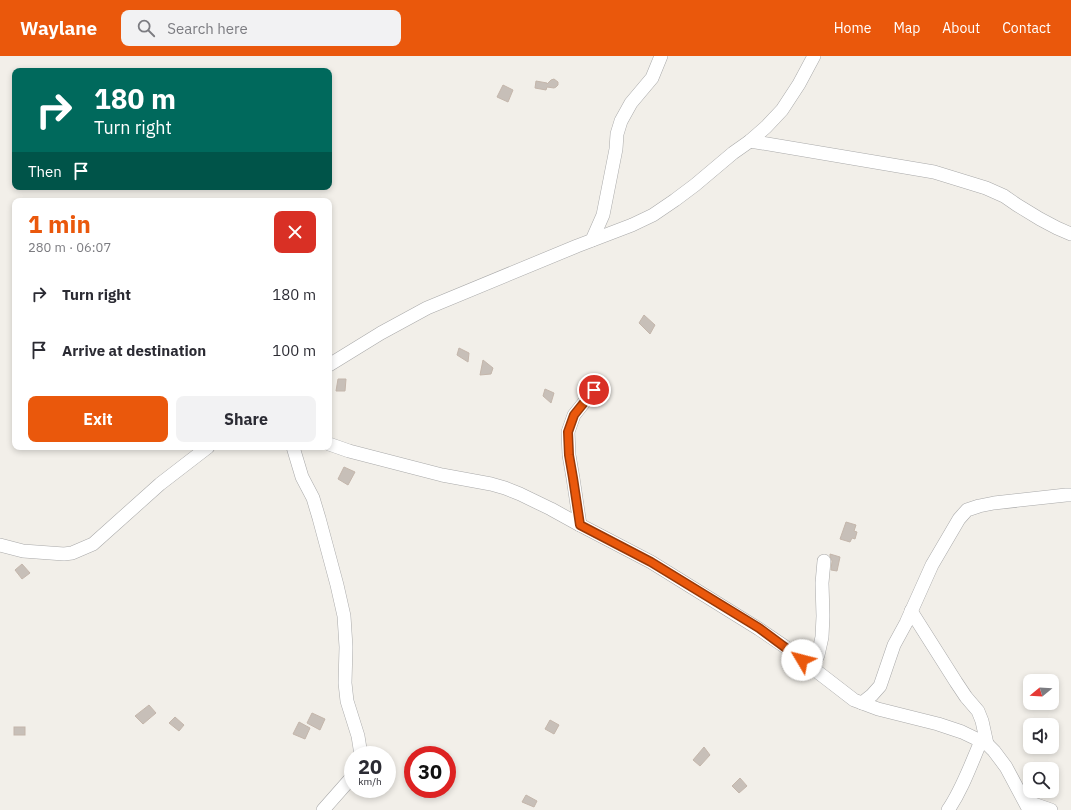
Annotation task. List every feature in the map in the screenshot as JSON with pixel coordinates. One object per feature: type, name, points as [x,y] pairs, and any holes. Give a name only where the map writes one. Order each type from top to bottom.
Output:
[{"type":"street","points":[[592,240],[603,215],[621,121],[631,103],[652,78],[662,56]]},
{"type":"street","points":[[332,363],[381,333],[427,308],[632,225],[675,200],[766,127],[782,110],[799,84],[814,56]]},
{"type":"street","points":[[750,141],[934,172],[986,188],[1004,196],[1040,219],[1071,234]]},
{"type":"street","points":[[580,525],[569,455],[568,432],[574,415],[594,390]]},
{"type":"street","points":[[332,445],[349,451],[442,475],[505,488],[520,494],[651,562],[759,628],[854,700],[878,709],[944,726],[962,732],[984,743],[994,751],[1006,768],[1027,806],[1051,810]]},
{"type":"street","points":[[0,546],[23,551],[64,554],[93,544],[160,484],[204,450]]},
{"type":"street","points":[[294,450],[302,477],[313,498],[344,616],[346,647],[345,683],[347,701],[360,746]]},
{"type":"street","points":[[862,703],[880,686],[894,645],[906,623],[932,565],[959,519],[967,510],[994,503],[1068,495],[1071,482]]},
{"type":"street","points":[[812,668],[818,655],[822,637],[822,582],[824,561]]},
{"type":"street","points":[[911,611],[956,682],[978,711],[982,720],[984,743],[948,810]]},
{"type":"street","points":[[323,810],[344,786]]},
{"type":"building","points":[[554,79],[558,82],[558,85],[554,88],[547,87],[546,90],[535,88],[536,81],[547,84]]},
{"type":"building","points":[[503,85],[513,90],[508,102],[497,97]]},
{"type":"building","points":[[644,315],[655,325],[650,334],[639,323]]},
{"type":"building","points":[[459,348],[469,353],[468,362],[457,355]]},
{"type":"building","points":[[483,360],[493,368],[491,374],[480,375]]},
{"type":"building","points":[[338,379],[346,379],[345,391],[336,391]]},
{"type":"building","points":[[545,389],[554,393],[551,403],[543,396]]},
{"type":"building","points":[[344,467],[355,472],[348,485],[338,479]]},
{"type":"building","points":[[846,522],[856,525],[854,531],[857,532],[855,539],[852,538],[850,542],[840,539]]},
{"type":"building","points":[[830,554],[840,557],[837,571],[831,570],[832,561]]},
{"type":"building","points":[[22,564],[30,573],[22,579],[15,570]]},
{"type":"building","points":[[149,705],[156,713],[143,724],[135,716]]},
{"type":"building","points":[[312,713],[325,719],[320,730],[307,723]]},
{"type":"building","points":[[175,717],[184,725],[179,731],[169,723]]},
{"type":"building","points":[[550,720],[559,725],[554,734],[545,729]]},
{"type":"building","points":[[299,722],[310,728],[305,739],[293,734]]},
{"type":"building","points":[[14,727],[25,727],[25,735],[14,735]]},
{"type":"building","points":[[704,747],[710,755],[700,766],[693,760]]},
{"type":"building","points":[[740,778],[747,786],[739,793],[732,786]]},
{"type":"building","points":[[526,795],[537,801],[534,807],[522,802]]},
{"type":"route","points":[[594,390],[574,415],[568,432],[569,455],[580,525],[651,562],[759,628],[802,660]]}]
